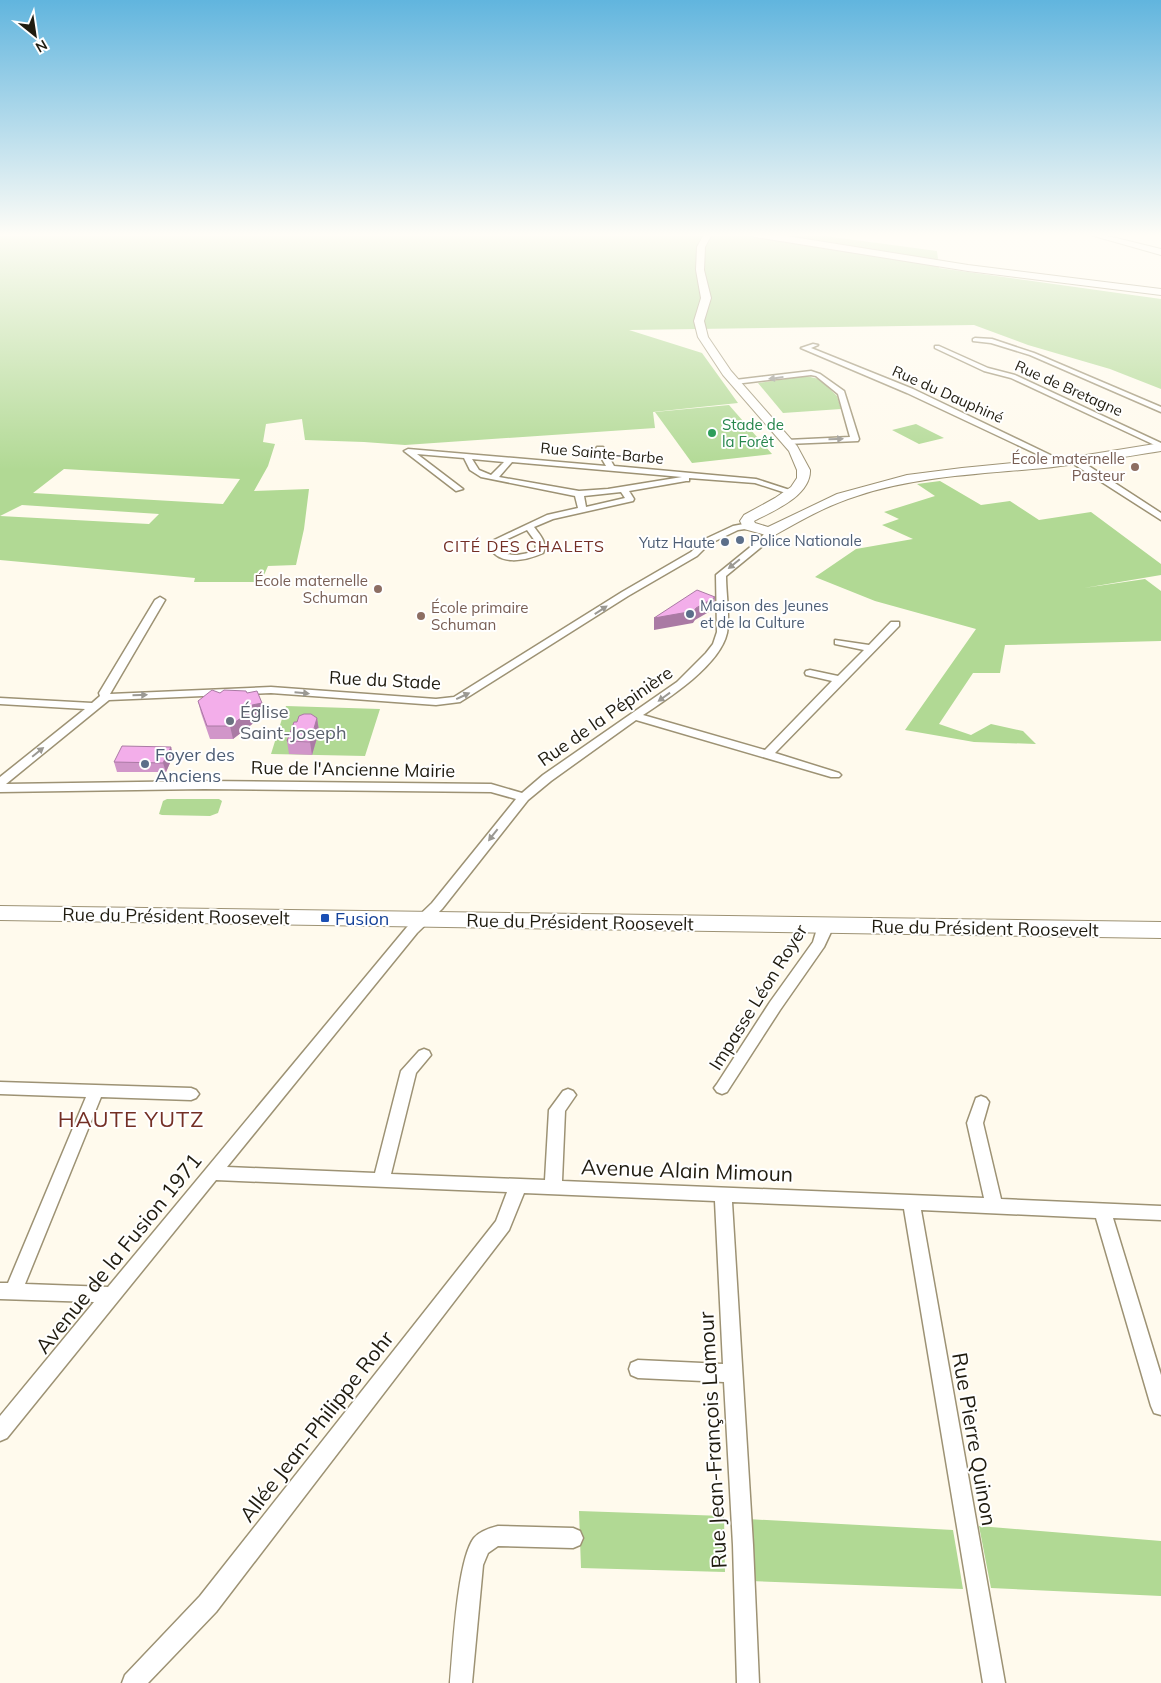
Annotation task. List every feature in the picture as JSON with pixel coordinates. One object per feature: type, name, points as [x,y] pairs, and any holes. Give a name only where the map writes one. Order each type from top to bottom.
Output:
[{"type":"main road","name":"Rue du Président Roosevelt","points":[[0,913],[1161,930]]},
{"type":"street","points":[[701,313],[698,321],[703,337],[735,382],[801,460],[803,472],[801,483],[792,492],[749,518],[747,521],[749,526],[770,532],[829,502],[852,493],[891,483],[962,471],[1075,461],[1160,448]]},
{"type":"street","points":[[975,340],[992,341],[1032,354],[1161,410]]},
{"type":"street","name":"Rue du Dauphiné","points":[[815,345],[804,348],[910,391],[1061,462]]},
{"type":"street","name":"Rue de Bretagne","points":[[937,347],[986,370],[1012,376],[1160,448]]},
{"type":"street","points":[[735,382],[811,374],[818,375],[841,393],[855,438],[787,442]]},
{"type":"street","points":[[600,449],[611,468]]},
{"type":"street","name":"Rue Sainte-Barbe","points":[[459,489],[408,451],[704,476],[767,483],[792,492]]},
{"type":"street","points":[[467,456],[469,466],[474,472],[493,478],[579,494],[624,490],[704,476]]},
{"type":"street","points":[[493,478],[510,460]]},
{"type":"street","points":[[1075,461],[1161,517]]},
{"type":"street","points":[[528,527],[540,540],[540,551],[520,558],[508,558],[499,554],[494,548],[493,544],[498,540],[550,517],[630,499],[624,490]]},
{"type":"street","points":[[579,494],[583,510]]},
{"type":"street","name":"Rue du Stade","points":[[106,696],[271,690],[436,702],[456,700],[625,594],[694,554],[706,542],[736,528],[749,526]]},
{"type":"street","name":"Rue de la Pépinière","points":[[424,919],[524,797],[547,778],[637,717],[681,684],[714,649],[722,632],[723,622],[721,575],[762,542],[770,532]]},
{"type":"street","points":[[0,783],[106,696],[104,693],[160,600]]},
{"type":"street","points":[[767,754],[895,624]]},
{"type":"street","points":[[839,642],[871,648]]},
{"type":"street","points":[[810,673],[840,680]]},
{"type":"street","points":[[0,701],[94,706]]},
{"type":"street","points":[[637,717],[835,775]]},
{"type":"street","name":"Rue de l'Ancienne Mairie","points":[[0,788],[214,785],[491,788],[524,797]]},
{"type":"street","name":"Avenue de la Fusion 1971","points":[[0,1431],[412,930],[424,919]]},
{"type":"street","name":"Impasse Léon Royer","points":[[722,1088],[775,1006],[819,944],[824,932],[824,925]]},
{"type":"street","points":[[381,1180],[409,1071],[424,1055]]},
{"type":"street","points":[[0,1088],[191,1094]]},
{"type":"street","points":[[96,1091],[6,1291],[113,1295]]},
{"type":"street","points":[[553,1187],[558,1110],[568,1095]]},
{"type":"street","points":[[981,1102],[975,1123],[994,1206]]},
{"type":"street","name":"Avenue Alain Mimoun","points":[[211,1173],[1161,1212]]},
{"type":"street","name":"Allée Jean-Philippe Rohr","points":[[133,1683],[208,1604],[503,1225],[518,1186]]},
{"type":"street","name":"Rue Jean-François Lamour","points":[[722,1194],[748,1683]]},
{"type":"street","name":"Rue Pierre Quinon","points":[[911,1202],[994,1683]]},
{"type":"street","points":[[1102,1210],[1161,1406]]},
{"type":"street","points":[[638,1369],[733,1373]]},
{"type":"street","points":[[461,1683],[473,1565],[478,1548],[487,1538],[498,1536],[573,1538]]},
{"type":"green space","points":[[0,313],[1161,313],[1161,389],[1110,369],[1028,345],[974,325],[629,330],[702,353],[738,403],[653,412],[655,428],[405,445],[305,440],[302,419],[266,424],[263,442],[275,444],[268,466],[254,491],[309,489],[304,529],[296,565],[268,566],[261,582],[194,582],[195,578],[0,560]],"holes":[[[64,469],[240,479],[223,504],[33,493]],[[22,505],[159,514],[149,524],[0,516]]]},
{"type":"green space","points":[[806,376],[819,379],[837,396],[841,409],[783,413],[758,383]]},
{"type":"green space","name":"Stade de la Forêt","points":[[729,405],[772,454],[692,463],[655,412]]},
{"type":"green space","points":[[916,424],[944,438],[919,444],[892,430]]},
{"type":"green space","points":[[940,481],[981,505],[1010,501],[1039,520],[1091,512],[1161,564],[1161,575],[1084,588],[1145,579],[1161,591],[1161,641],[1005,645],[1000,673],[973,673],[939,724],[971,735],[991,724],[1023,731],[1036,744],[974,742],[905,730],[976,629],[875,601],[815,577],[856,549],[913,539],[882,525],[899,519],[884,512],[935,496],[917,484]]},
{"type":"green space","points":[[286,706],[380,709],[365,756],[271,754]]},
{"type":"green space","points":[[167,799],[219,799],[222,801],[218,813],[210,816],[159,814],[163,801]]},
{"type":"green space","points":[[579,1511],[724,1516],[725,1572],[581,1568]]},
{"type":"green space","points":[[747,1519],[953,1530],[963,1589],[750,1581]]},
{"type":"green space","points":[[979,1526],[1161,1541],[1161,1596],[991,1588]]},
{"type":"building","points":[[697,590],[715,597],[694,611],[654,618]]},
{"type":"building","points":[[212,690],[220,693],[224,690],[246,691],[247,693],[257,691],[262,703],[252,705],[253,709],[230,726],[207,726],[198,701]]},
{"type":"building","points":[[311,714],[317,718],[310,742],[287,741],[294,722],[297,722],[299,716]]},
{"type":"building","points":[[122,746],[171,747],[163,763],[114,762]]},
{"type":"place","name":"Stade de la Forêt","points":[[712,433]]},
{"type":"place","name":"École maternelle Pasteur","points":[[1135,467]]},
{"type":"place","name":"Police Nationale","points":[[740,540]]},
{"type":"place","name":"Yutz Haute","points":[[725,542]]},
{"type":"place","name":"École maternelle Schuman","points":[[378,589]]},
{"type":"place","name":"Maison des Jeunes et de la Culture","points":[[690,614]]},
{"type":"place","name":"École primaire Schuman","points":[[421,616]]},
{"type":"place","name":"Église Saint-Joseph","points":[[230,721]]},
{"type":"place","name":"Foyer des Anciens","points":[[145,764]]},
{"type":"place","name":"Fusion","points":[[325,918]]},
{"type":"district","name":"CITÉ DES CHALETS","points":[[524,546]]},
{"type":"district","name":"HAUTE YUTZ","points":[[131,1119]]}]
